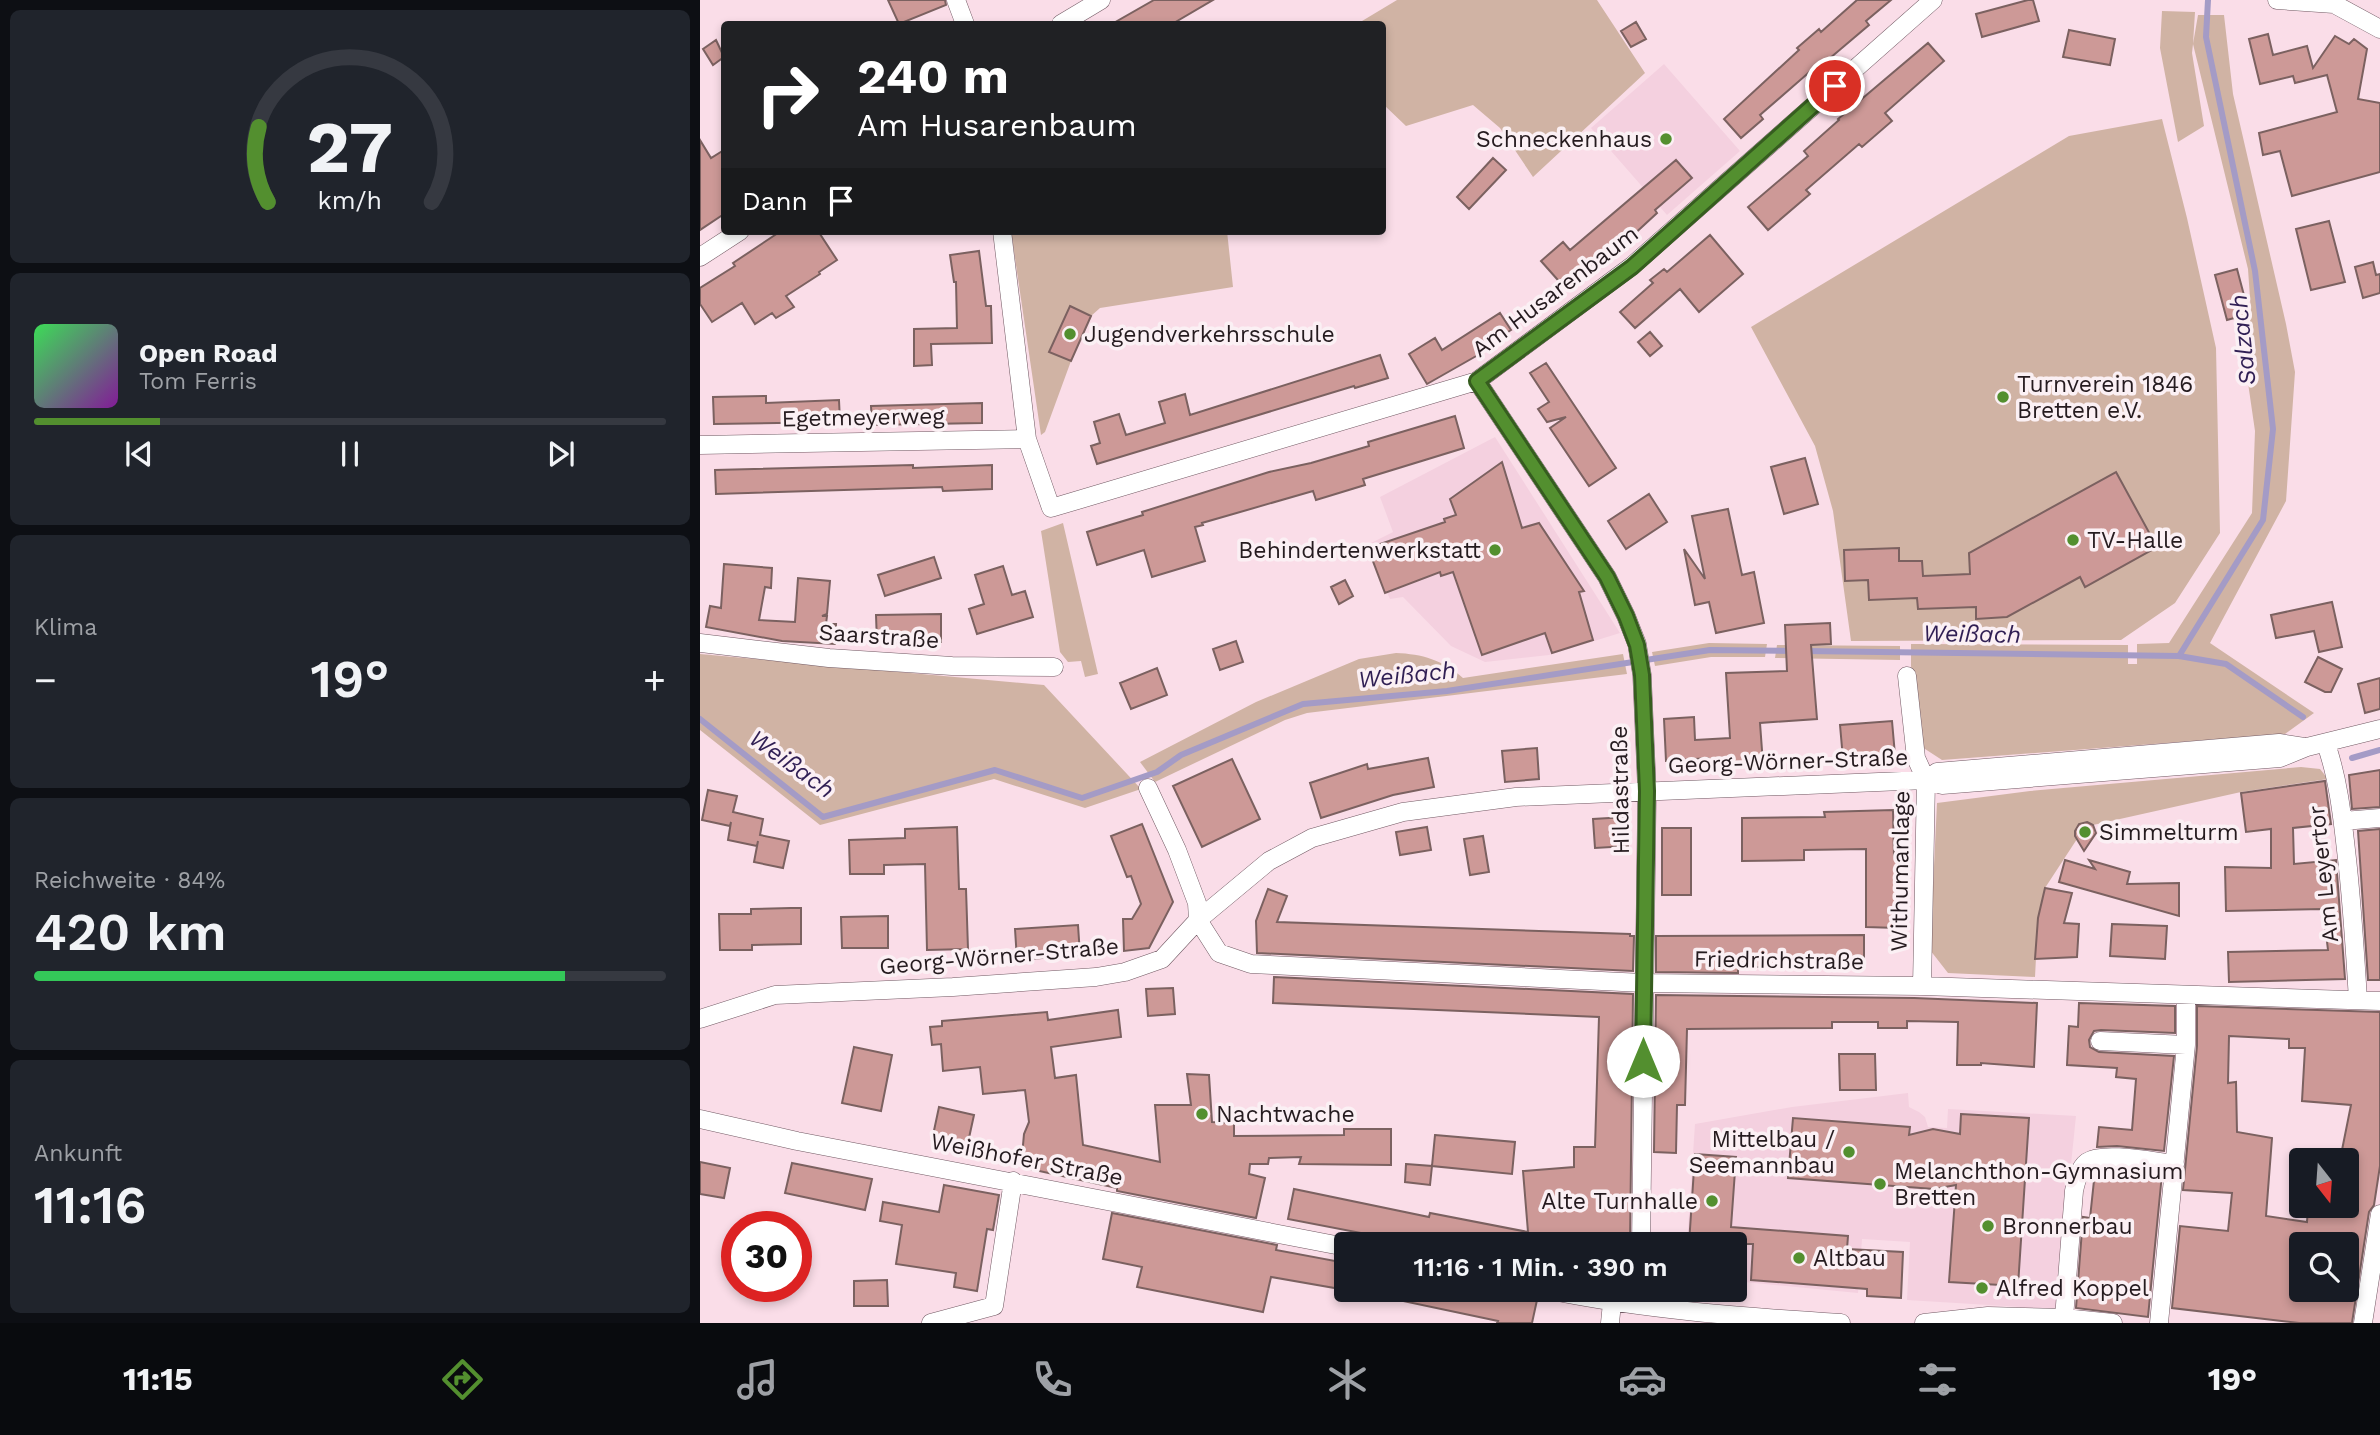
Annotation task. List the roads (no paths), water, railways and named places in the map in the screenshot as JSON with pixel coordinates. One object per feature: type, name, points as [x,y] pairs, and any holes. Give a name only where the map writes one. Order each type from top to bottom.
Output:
[{"type":"street","points":[[956,0],[964,21]]},
{"type":"street","points":[[1066,21],[1101,0]]},
{"type":"street","name":"Am Husarenbaum","points":[[1027,439],[1051,508],[1477,381],[1632,267],[1933,0]]},
{"type":"street","points":[[2277,0],[2334,4],[2380,29]]},
{"type":"street","points":[[700,257],[734,235]]},
{"type":"street","points":[[1002,235],[1027,439]]},
{"type":"street","name":"Hildastraße","points":[[1477,381],[1607,577],[1637,645],[1642,675],[1647,791],[1641,1232]]},
{"type":"street","name":"Egetmeyerweg","points":[[700,445],[1027,439]]},
{"type":"street","name":"Saarstraße","points":[[700,643],[829,659],[952,666],[1055,667]]},
{"type":"street","name":"Withumanlage","points":[[1907,676],[1916,758],[1926,779],[1922,986]]},
{"type":"street","name":"Georg-Wörner-Straße","points":[[700,1019],[775,995],[953,987],[1096,977],[1125,972],[1162,959],[1198,920],[1269,861],[1312,838],[1404,811],[1516,797],[1926,779],[1937,772],[2134,755],[2279,743],[2306,747],[2380,729]]},
{"type":"street","name":"Am Leyertor","points":[[2326,744],[2338,783],[2343,821],[2354,916],[2358,1000]]},
{"type":"street","points":[[1148,788],[1177,850],[1197,902],[1198,920]]},
{"type":"street","points":[[2343,821],[2380,818]]},
{"type":"street","name":"Friedrichstraße","points":[[1198,920],[1219,953],[1251,964],[1643,983],[1922,986],[2380,1001]]},
{"type":"street","points":[[2159,1323],[2186,1045],[2186,995]]},
{"type":"street","points":[[2100,1041],[2186,1045]]},
{"type":"street","name":"Weißhofer Straße","points":[[700,1119],[1334,1245]]},
{"type":"street","points":[[2064,1318],[2074,1191],[2079,1173],[2086,1163],[2099,1157],[2175,1164]]},
{"type":"street","points":[[931,1323],[994,1306],[1013,1181]]},
{"type":"street","points":[[2363,1323],[2380,1214]]},
{"type":"street","points":[[1607,1302],[1841,1323]]},
{"type":"street","points":[[1610,1323],[1612,1303]]},
{"type":"street","points":[[1924,1323],[1988,1316],[2064,1318],[2113,1323]]},
{"type":"waterway","name":"Salzach","points":[[2179,656],[2263,520],[2273,429],[2255,271],[2206,37],[2208,0]]},
{"type":"waterway","name":"Weißach","points":[[700,719],[823,817],[995,770],[1082,798],[1157,772],[1181,755],[1303,704],[1447,691],[1710,650],[1793,651]]},
{"type":"waterway","name":"Weißach","points":[[1804,651],[2179,656],[2226,664],[2303,717]]},
{"type":"waterway","points":[[2352,758],[2380,750]]},
{"type":"place","name":"Schneckenhaus","points":[[1666,139]]},
{"type":"place","name":"Jugendverkehrsschule","points":[[1070,334]]},
{"type":"place","name":"Turnverein 1846 Bretten e.V.","points":[[2003,397]]},
{"type":"place","name":"TV-Halle","points":[[2073,540]]},
{"type":"place","name":"Behindertenwerkstatt","points":[[1495,550]]},
{"type":"place","name":"Simmelturm","points":[[2085,832]]},
{"type":"place","name":"Nachtwache","points":[[1202,1114]]},
{"type":"place","name":"Mittelbau / Seemannbau","points":[[1849,1152]]},
{"type":"place","name":"Melanchthon-Gymnasium Bretten","points":[[1880,1184]]},
{"type":"place","name":"Alte Turnhalle","points":[[1712,1201]]},
{"type":"place","name":"Bronnerbau","points":[[1988,1226]]},
{"type":"place","name":"Altbau","points":[[1799,1258]]},
{"type":"place","name":"Alfred Koppel","points":[[1982,1288]]}]
